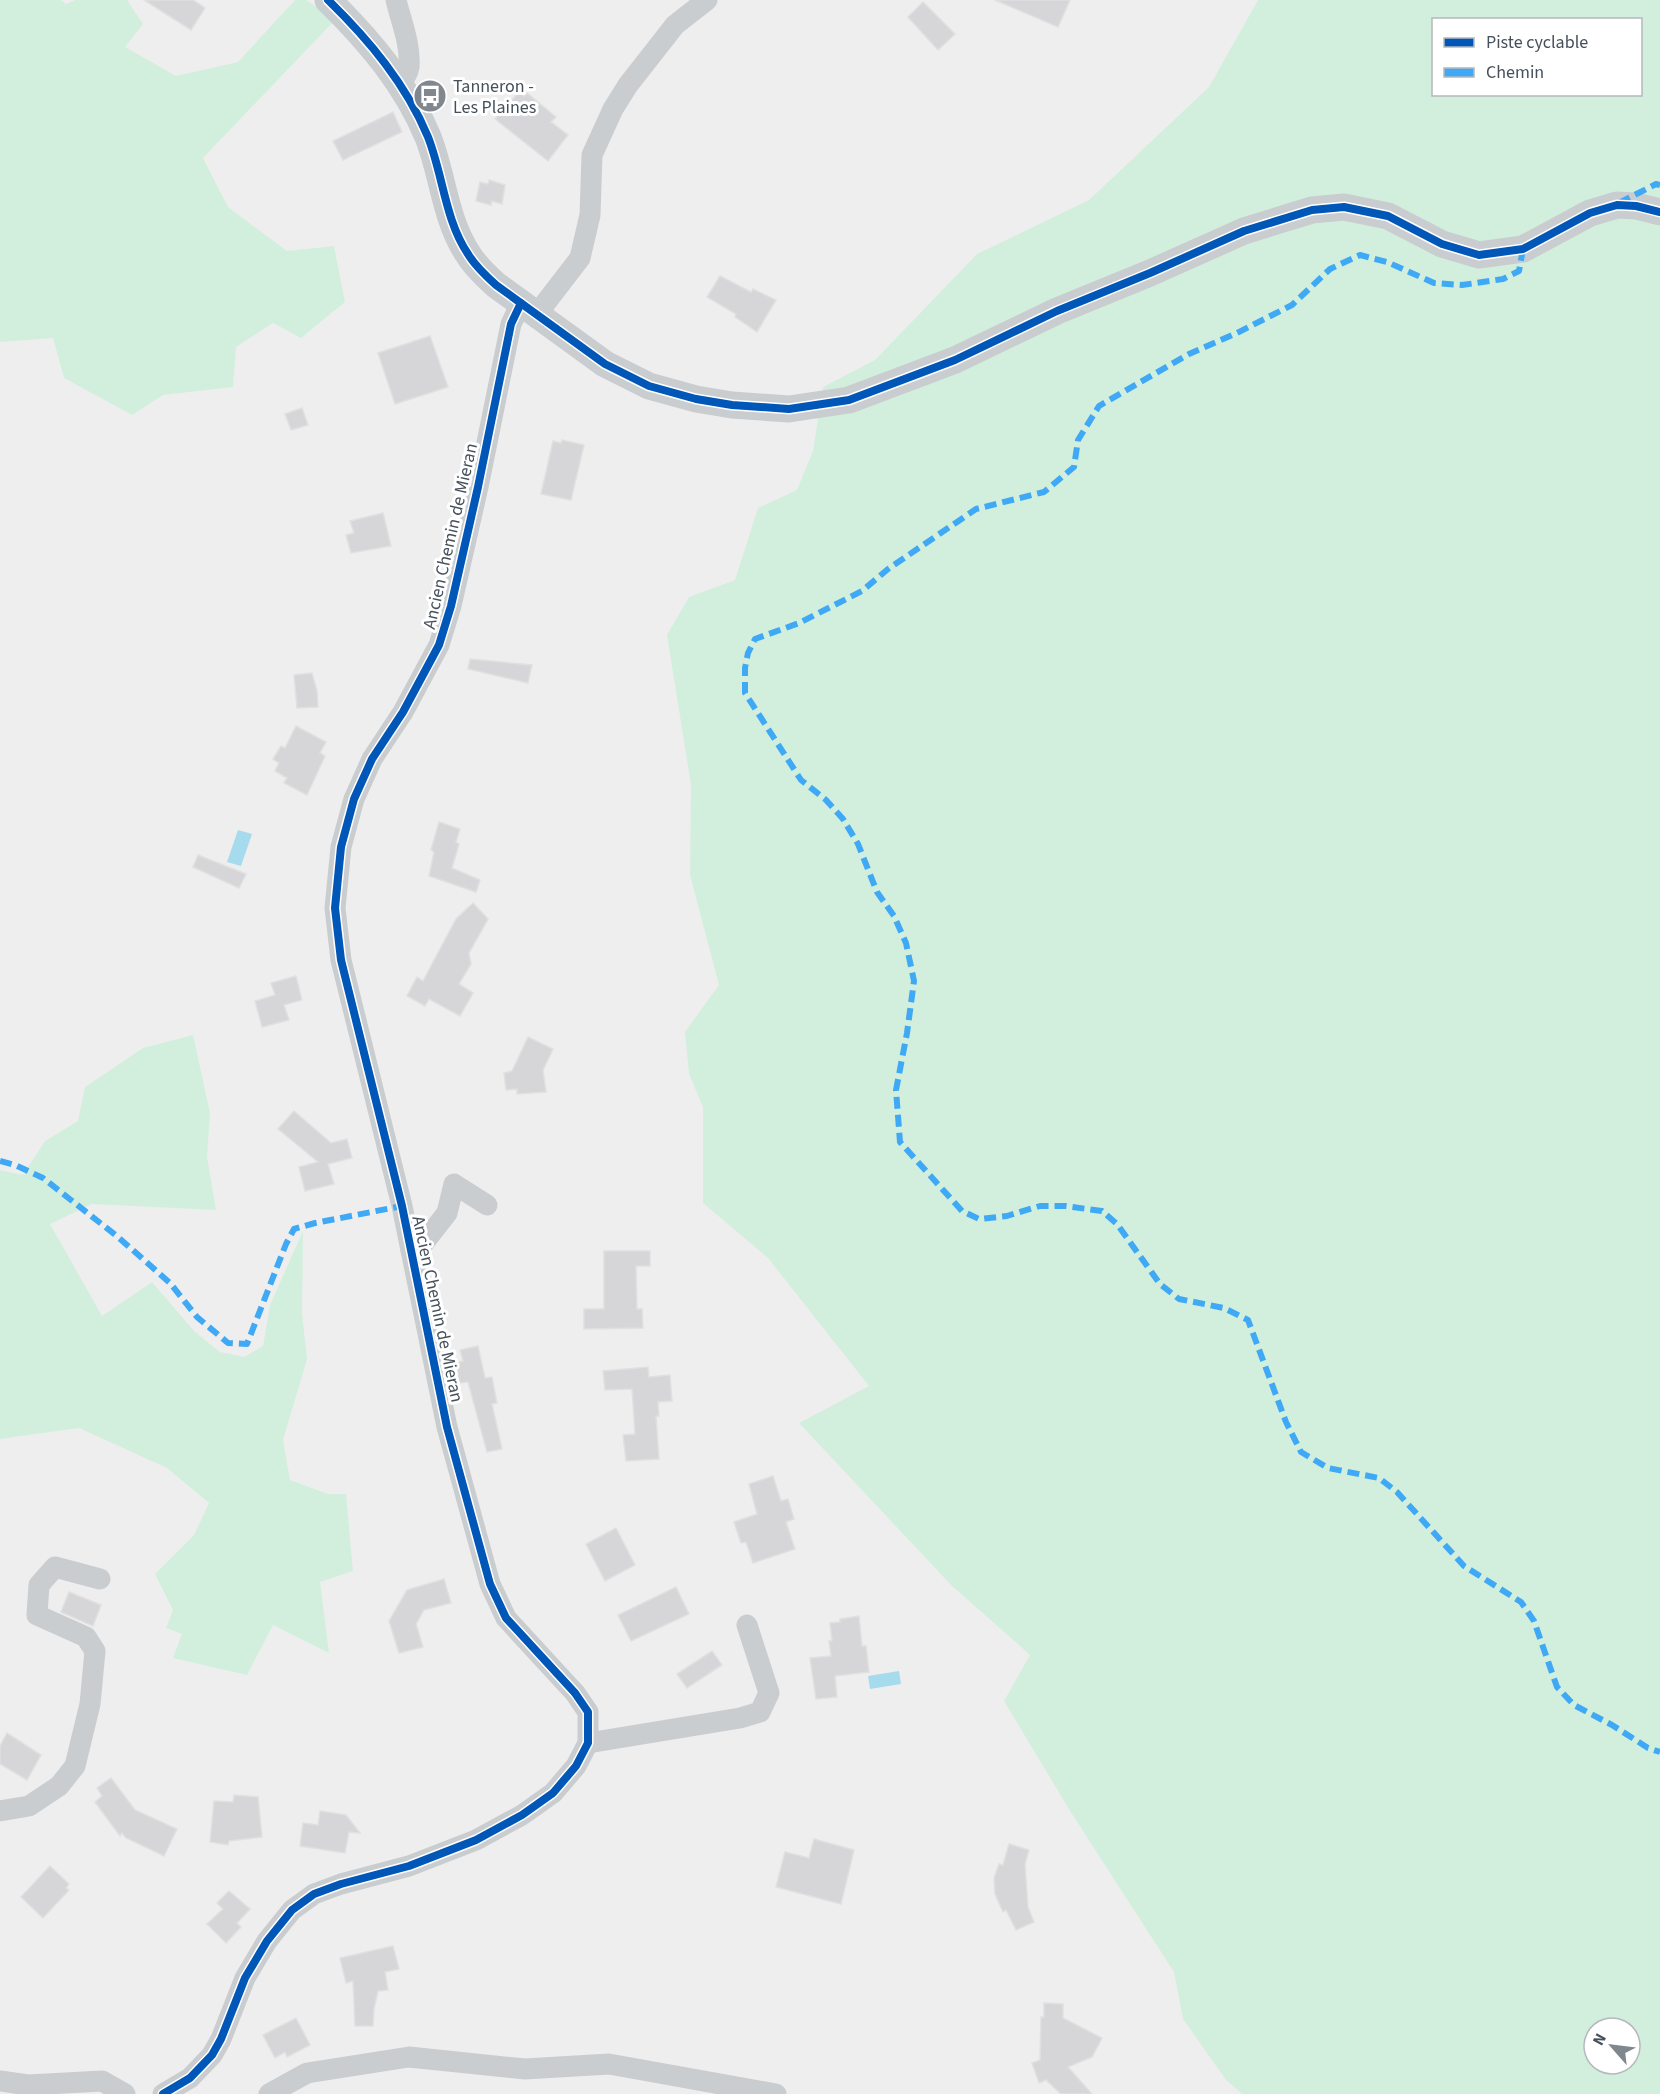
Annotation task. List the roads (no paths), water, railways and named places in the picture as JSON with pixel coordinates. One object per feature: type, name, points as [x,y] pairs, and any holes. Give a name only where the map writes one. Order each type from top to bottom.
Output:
[{"type":"street","points":[[328,0],[354,25],[400,83],[428,138],[455,229],[468,254],[496,285],[605,364],[658,389],[732,405],[789,409],[849,400],[955,360],[1057,311],[1244,231],[1312,210],[1344,207],[1388,216],[1442,244],[1479,255],[1523,249],[1590,213],[1617,205],[1636,206],[1660,212]]},
{"type":"street","points":[[396,0],[409,68],[400,83]]},
{"type":"street","name":"Ancien Chemin de Mieran","points":[[164,2094],[190,2078],[212,2055],[221,2039],[245,1978],[267,1941],[292,1911],[314,1894],[341,1884],[409,1866],[476,1840],[522,1815],[553,1793],[576,1766],[588,1743],[588,1712],[575,1693],[506,1618],[490,1584],[447,1427],[402,1206],[341,960],[335,908],[341,847],[354,799],[372,759],[403,712],[439,645],[451,606],[511,324],[580,258],[590,215],[592,155],[614,110],[628,84],[675,25],[707,0]]},
{"type":"street","points":[[411,1251],[422,1245],[447,1213],[454,1184],[487,1205]]},
{"type":"street","points":[[0,1811],[29,1806],[59,1786],[75,1766],[90,1704],[95,1651],[86,1637],[37,1615],[39,1585],[55,1567],[100,1580]]},
{"type":"street","points":[[588,1743],[740,1718],[760,1712],[769,1693],[747,1625]]},
{"type":"street","points":[[270,2094],[307,2073],[409,2057],[525,2069],[609,2064],[776,2094]]},
{"type":"street","points":[[0,2081],[28,2085],[102,2081],[125,2094]]},
{"type":"water","points":[[238,830],[252,834],[241,866],[227,862]]},
{"type":"water","points":[[899,1671],[901,1684],[870,1689],[868,1676]]},
{"type":"place","name":"Tanneron - Les Plaines","points":[[430,96]]}]
